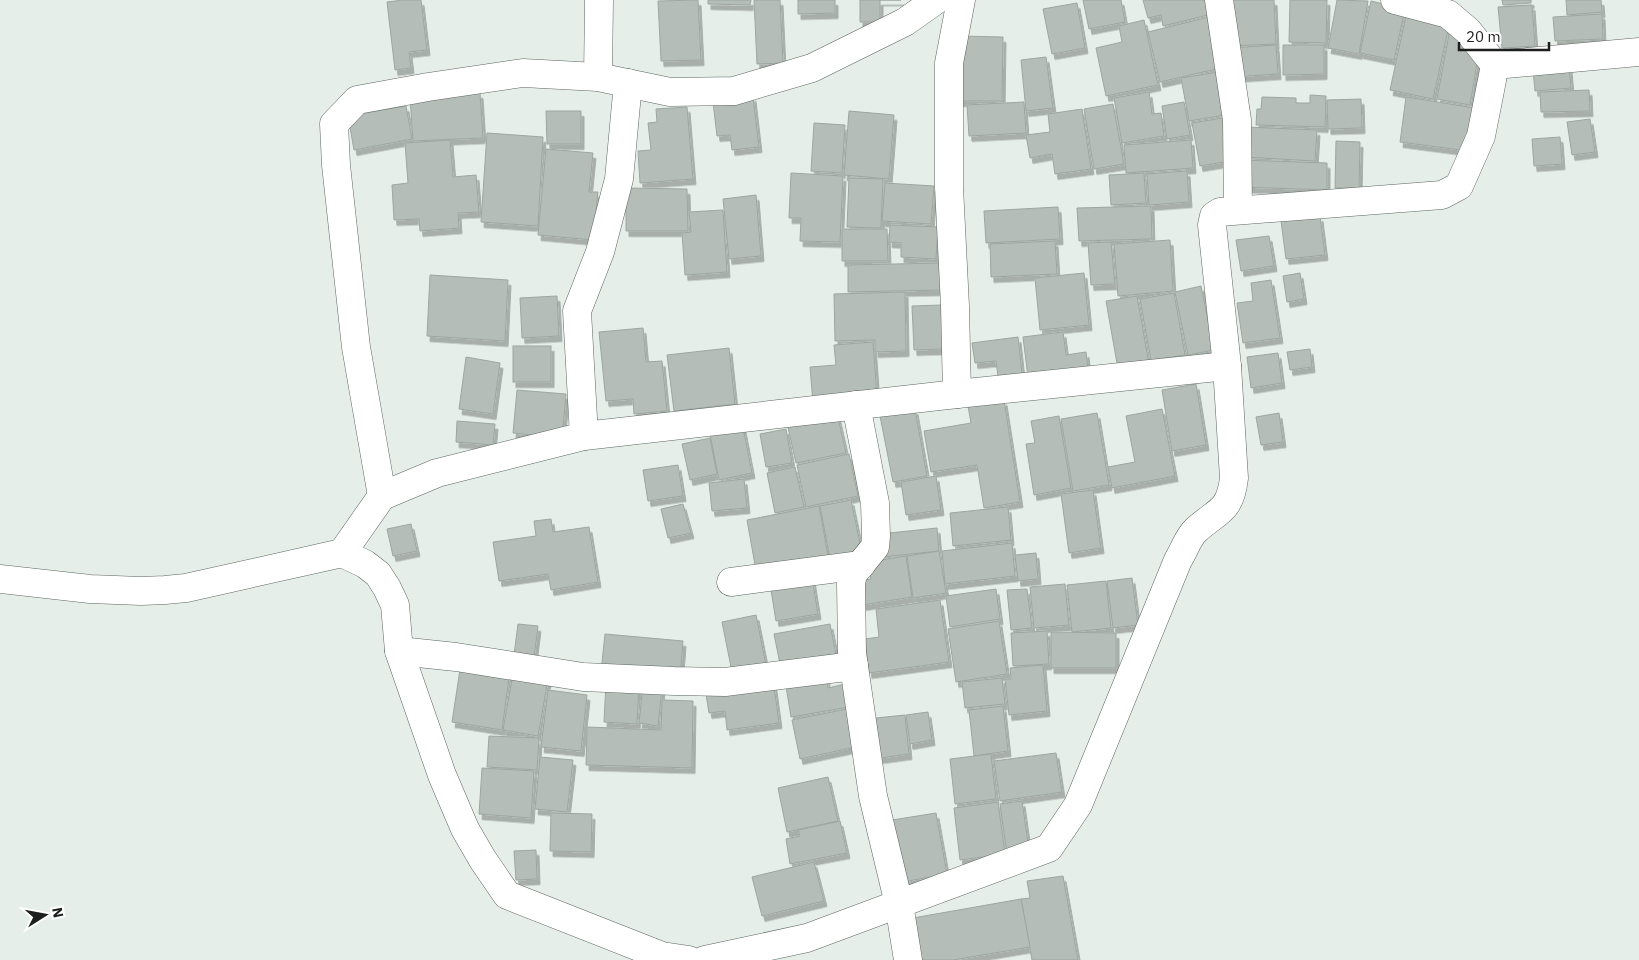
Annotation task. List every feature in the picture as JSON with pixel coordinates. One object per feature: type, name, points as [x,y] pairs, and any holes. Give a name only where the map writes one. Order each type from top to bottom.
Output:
[{"type":"street","points":[[598,77],[599,0]]},
{"type":"street","points":[[382,496],[356,347],[336,165],[334,124],[357,100],[428,86],[524,73],[598,77],[670,92],[734,91],[812,68],[905,22],[936,0]]},
{"type":"street","points":[[957,394],[949,187],[949,63],[961,0]]},
{"type":"street","points":[[1219,0],[1237,120],[1238,210]]},
{"type":"street","points":[[1395,0],[1448,14],[1468,31],[1496,65]]},
{"type":"street","points":[[1496,65],[1639,52]]},
{"type":"street","points":[[705,960],[807,938],[1049,848],[1078,805],[1178,560],[1194,531],[1221,511],[1232,493],[1234,478],[1226,366],[1212,225],[1214,216],[1220,212],[1238,210],[1442,196],[1460,186],[1481,136],[1496,65]]},
{"type":"street","points":[[584,436],[577,311],[600,252],[619,179],[628,83]]},
{"type":"street","points":[[342,553],[382,496],[437,473],[584,436],[1226,366]]},
{"type":"street","points":[[856,405],[875,504],[876,536],[875,547],[853,574],[851,583],[852,653],[873,796],[899,904],[908,960]]},
{"type":"street","points":[[0,579],[90,589],[141,591],[186,588],[342,553],[365,564],[378,574],[395,605],[399,651],[442,775],[465,829],[507,895],[662,956],[689,960]]},
{"type":"street","points":[[731,582],[861,564]]},
{"type":"street","points":[[399,651],[456,657],[583,677],[674,681],[725,682],[854,666]]},
{"type":"building","points":[[421,0],[427,50],[409,52],[411,68],[395,70],[387,2]]},
{"type":"building","points":[[698,0],[701,60],[661,61],[658,1]]},
{"type":"building","points":[[708,0],[751,0],[750,5],[708,4]]},
{"type":"building","points":[[754,0],[780,0],[783,63],[757,64]]},
{"type":"building","points":[[798,0],[835,0],[835,13],[798,14]]},
{"type":"building","points":[[860,0],[880,0],[880,22],[860,22]]},
{"type":"building","points":[[1083,0],[1121,0],[1125,22],[1089,29]]},
{"type":"building","points":[[1143,0],[1213,0],[1216,13],[1163,26],[1161,15],[1148,18]]},
{"type":"building","points":[[1227,0],[1274,0],[1276,44],[1229,46]]},
{"type":"building","points":[[1290,0],[1327,0],[1326,43],[1289,42]]},
{"type":"building","points":[[1337,0],[1368,1],[1359,54],[1328,48]]},
{"type":"building","points":[[1502,0],[1531,0],[1531,3],[1503,5]]},
{"type":"building","points":[[1566,0],[1601,0],[1602,12],[1567,15]]},
{"type":"building","points":[[1371,1],[1405,9],[1394,60],[1360,53]]},
{"type":"building","points":[[1077,3],[1085,48],[1052,54],[1043,9]]},
{"type":"building","points":[[1532,5],[1535,46],[1502,48],[1498,7]]},
{"type":"building","points":[[1407,11],[1450,21],[1433,99],[1390,90]]},
{"type":"building","points":[[1602,14],[1603,39],[1555,41],[1553,17]]},
{"type":"building","points":[[1213,16],[1225,67],[1160,82],[1148,32]]},
{"type":"building","points":[[1144,20],[1158,85],[1106,96],[1096,48],[1122,42],[1119,26]]},
{"type":"building","points":[[1449,34],[1471,38],[1479,51],[1470,105],[1437,99]]},
{"type":"building","points":[[960,36],[1003,37],[1002,101],[960,101]]},
{"type":"building","points":[[1276,45],[1278,74],[1233,77],[1231,48]]},
{"type":"building","points":[[1283,45],[1324,45],[1324,74],[1283,75]]},
{"type":"building","points":[[1046,57],[1053,108],[1026,111],[1021,60]]},
{"type":"building","points":[[1569,67],[1571,88],[1535,91],[1533,70]]},
{"type":"building","points":[[1224,71],[1231,114],[1189,121],[1181,78]]},
{"type":"building","points":[[1589,90],[1590,111],[1541,112],[1540,92]]},
{"type":"building","points":[[1149,92],[1152,114],[1161,113],[1164,136],[1122,143],[1114,98]]},
{"type":"building","points":[[480,93],[483,138],[413,141],[410,97]]},
{"type":"building","points":[[1310,95],[1326,96],[1325,127],[1256,125],[1257,109],[1261,109],[1262,97],[1296,98],[1296,103],[1310,103]]},
{"type":"building","points":[[753,96],[759,147],[732,150],[730,135],[717,136],[713,102]]},
{"type":"building","points":[[1406,97],[1475,108],[1468,151],[1400,142]]},
{"type":"building","points":[[1361,99],[1362,128],[1328,129],[1327,100]]},
{"type":"building","points":[[1024,102],[1026,133],[969,136],[967,105]]},
{"type":"building","points":[[1184,102],[1190,135],[1167,139],[1162,106]]},
{"type":"building","points":[[1113,104],[1124,164],[1094,169],[1084,109]]},
{"type":"building","points":[[406,106],[412,139],[354,150],[348,116]]},
{"type":"building","points":[[687,107],[693,179],[640,183],[638,151],[651,150],[648,123],[657,122],[656,109]]},
{"type":"building","points":[[1082,109],[1091,169],[1055,174],[1052,154],[1030,158],[1026,135],[1050,132],[1048,114]]},
{"type":"building","points":[[546,111],[581,111],[581,144],[547,144]]},
{"type":"building","points":[[849,111],[894,115],[889,179],[844,175]]},
{"type":"building","points":[[1229,117],[1236,160],[1200,166],[1192,123]]},
{"type":"building","points":[[1590,119],[1595,152],[1572,155],[1567,122]]},
{"type":"building","points":[[814,123],[845,125],[842,173],[811,171]]},
{"type":"building","points":[[1246,127],[1317,130],[1315,161],[1244,157]]},
{"type":"building","points":[[487,133],[543,137],[538,226],[481,222]]},
{"type":"building","points":[[1560,137],[1562,164],[1534,166],[1532,139]]},
{"type":"building","points":[[450,140],[453,177],[476,175],[479,212],[458,213],[459,228],[420,231],[419,219],[394,220],[392,185],[408,183],[405,143]]},
{"type":"building","points":[[1191,140],[1193,168],[1126,173],[1124,145]]},
{"type":"building","points":[[1336,141],[1360,142],[1359,188],[1335,188]]},
{"type":"building","points":[[546,149],[593,153],[589,192],[598,192],[593,240],[538,235]]},
{"type":"building","points":[[1241,160],[1327,163],[1327,190],[1240,187]]},
{"type":"building","points":[[1187,171],[1189,202],[1149,205],[1147,174]]},
{"type":"building","points":[[791,173],[843,176],[840,242],[800,241],[801,218],[789,218]]},
{"type":"building","points":[[1144,173],[1146,203],[1111,205],[1109,175]]},
{"type":"building","points":[[849,178],[883,179],[881,228],[847,227]]},
{"type":"building","points":[[885,183],[934,186],[931,224],[882,221]]},
{"type":"building","points":[[626,188],[687,189],[688,231],[626,231]]},
{"type":"building","points":[[756,195],[761,256],[729,259],[723,199]]},
{"type":"building","points":[[1151,206],[1152,239],[1079,241],[1077,208]]},
{"type":"building","points":[[1058,207],[1060,239],[986,243],[984,211]]},
{"type":"building","points":[[723,210],[727,272],[685,275],[682,233],[691,232],[689,212]]},
{"type":"building","points":[[1320,216],[1325,255],[1286,259],[1281,221]]},
{"type":"building","points":[[890,225],[938,227],[936,259],[901,257],[901,243],[889,242]]},
{"type":"building","points":[[842,229],[887,229],[888,261],[842,261]]},
{"type":"building","points":[[1269,236],[1274,266],[1241,271],[1236,240]]},
{"type":"building","points":[[1170,240],[1173,291],[1118,296],[1114,244]]},
{"type":"building","points":[[1055,241],[1057,274],[991,277],[990,244]]},
{"type":"building","points":[[1111,242],[1115,284],[1091,285],[1088,243]]},
{"type":"building","points":[[940,263],[941,290],[848,292],[848,265]]},
{"type":"building","points":[[1084,273],[1089,325],[1040,330],[1035,278]]},
{"type":"building","points":[[1300,273],[1304,299],[1287,302],[1283,276]]},
{"type":"building","points":[[430,275],[508,280],[505,341],[427,336]]},
{"type":"building","points":[[1271,280],[1280,338],[1243,343],[1237,303],[1253,301],[1251,283]]},
{"type":"building","points":[[1201,286],[1214,350],[1188,355],[1175,292]]},
{"type":"building","points":[[905,292],[906,351],[875,352],[875,340],[835,341],[834,294]]},
{"type":"building","points":[[1174,293],[1185,355],[1151,360],[1140,299]]},
{"type":"building","points":[[557,296],[559,336],[522,338],[520,298]]},
{"type":"building","points":[[1137,296],[1149,364],[1118,369],[1106,301]]},
{"type":"building","points":[[941,305],[943,349],[914,350],[912,306]]},
{"type":"building","points":[[643,328],[646,362],[662,361],[667,411],[634,414],[633,399],[606,401],[599,332]]},
{"type":"building","points":[[1063,332],[1066,355],[1086,352],[1089,377],[1029,385],[1023,337]]},
{"type":"building","points":[[1018,337],[1023,382],[999,384],[996,361],[975,363],[972,343]]},
{"type":"building","points":[[873,342],[877,397],[813,403],[810,367],[836,365],[834,345]]},
{"type":"building","points":[[513,346],[551,346],[551,382],[513,382]]},
{"type":"building","points":[[729,348],[735,404],[674,411],[667,355]]},
{"type":"building","points":[[1310,349],[1312,367],[1290,370],[1287,352]]},
{"type":"building","points":[[1278,353],[1282,383],[1251,388],[1247,357]]},
{"type":"building","points":[[466,357],[500,363],[493,414],[459,409]]},
{"type":"building","points":[[1196,384],[1206,445],[1172,451],[1162,390]]},
{"type":"building","points":[[517,390],[566,394],[562,438],[513,433]]},
{"type":"building","points":[[1004,400],[1020,502],[984,508],[977,465],[931,472],[924,431],[971,423],[968,406]]},
{"type":"building","points":[[915,409],[927,476],[893,482],[880,416]]},
{"type":"building","points":[[1162,409],[1175,476],[1112,488],[1108,467],[1135,462],[1126,416]]},
{"type":"building","points":[[837,413],[846,453],[796,463],[787,423]]},
{"type":"building","points":[[1097,413],[1109,485],[1073,491],[1061,419]]},
{"type":"building","points":[[1279,413],[1283,442],[1261,445],[1256,417]]},
{"type":"building","points":[[1059,416],[1071,488],[1034,495],[1026,444],[1035,443],[1031,421]]},
{"type":"building","points":[[457,421],[495,424],[493,445],[456,442]]},
{"type":"building","points":[[742,422],[752,473],[719,480],[709,429]]},
{"type":"building","points":[[786,429],[792,463],[766,467],[760,434]]},
{"type":"building","points":[[710,438],[717,474],[690,480],[682,444]]},
{"type":"building","points":[[849,454],[858,496],[806,507],[797,465]]},
{"type":"building","points":[[678,465],[683,496],[648,501],[643,470]]},
{"type":"building","points":[[795,467],[804,507],[775,513],[767,473]]},
{"type":"building","points":[[936,476],[941,510],[906,515],[901,482]]},
{"type":"building","points":[[744,479],[747,508],[712,511],[709,483]]},
{"type":"building","points":[[1093,490],[1101,548],[1069,553],[1061,494]]},
{"type":"building","points":[[851,500],[862,553],[830,559],[820,506]]},
{"type":"building","points":[[683,504],[691,533],[668,538],[661,509]]},
{"type":"building","points":[[819,506],[829,561],[757,576],[747,520]]},
{"type":"building","points":[[1008,507],[1011,540],[953,546],[950,513]]},
{"type":"building","points":[[551,519],[553,532],[589,527],[598,582],[551,590],[548,574],[499,581],[493,542],[536,536],[534,521]]},
{"type":"building","points":[[411,524],[417,551],[393,556],[387,529]]},
{"type":"building","points":[[937,528],[939,551],[883,557],[880,534]]},
{"type":"building","points":[[1012,543],[1015,576],[945,584],[942,551]]},
{"type":"building","points":[[939,551],[946,593],[913,598],[907,556]]},
{"type":"building","points":[[1036,553],[1038,579],[1018,581],[1015,555]]},
{"type":"building","points":[[906,556],[912,597],[863,605],[859,581],[871,579],[868,562]]},
{"type":"building","points":[[812,577],[818,614],[776,621],[770,584]]},
{"type":"building","points":[[1132,578],[1138,625],[1113,628],[1107,581]]},
{"type":"building","points":[[1106,581],[1111,628],[1072,632],[1067,585]]},
{"type":"building","points":[[1065,584],[1069,625],[1034,628],[1030,587]]},
{"type":"building","points":[[996,589],[1000,619],[950,627],[946,596]]},
{"type":"building","points":[[1027,589],[1032,628],[1011,630],[1007,590]]},
{"type":"building","points":[[940,600],[949,662],[869,673],[865,639],[879,637],[876,609]]},
{"type":"building","points":[[756,615],[767,670],[733,677],[722,622]]},
{"type":"building","points":[[999,621],[1007,674],[956,682],[948,629]]},
{"type":"building","points":[[518,624],[538,626],[534,657],[514,655]]},
{"type":"building","points":[[830,624],[836,654],[780,664],[774,634]]},
{"type":"building","points":[[1047,631],[1049,664],[1013,666],[1011,633]]},
{"type":"building","points":[[1051,632],[1116,633],[1116,668],[1051,668]]},
{"type":"building","points":[[605,634],[683,641],[680,680],[601,672]]},
{"type":"building","points":[[461,663],[510,670],[502,730],[452,722]]},
{"type":"building","points":[[1043,665],[1047,711],[1009,715],[1005,679],[1011,679],[1010,668]]},
{"type":"building","points":[[514,668],[549,674],[538,736],[503,730]]},
{"type":"building","points":[[826,673],[828,688],[845,684],[849,707],[791,717],[785,680]]},
{"type":"building","points":[[1002,678],[1005,704],[965,708],[962,682]]},
{"type":"building","points":[[773,679],[779,723],[727,730],[725,711],[709,713],[705,688]]},
{"type":"building","points":[[606,683],[639,685],[637,724],[604,722]]},
{"type":"building","points":[[643,686],[662,688],[658,726],[639,723]]},
{"type":"building","points":[[548,690],[587,695],[581,751],[541,747]]},
{"type":"building","points":[[662,700],[693,701],[692,768],[586,765],[587,727],[661,730]]},
{"type":"building","points":[[1003,706],[1008,751],[974,756],[969,710]]},
{"type":"building","points":[[852,708],[860,746],[800,759],[792,720]]},
{"type":"building","points":[[928,712],[932,740],[910,744],[906,715]]},
{"type":"building","points":[[905,715],[909,754],[880,758],[876,718]]},
{"type":"building","points":[[489,736],[539,738],[537,770],[487,767]]},
{"type":"building","points":[[1056,753],[1062,792],[1000,801],[994,761]]},
{"type":"building","points":[[991,754],[996,799],[955,804],[950,759]]},
{"type":"building","points":[[540,757],[573,760],[567,812],[535,809]]},
{"type":"building","points":[[482,768],[534,771],[531,818],[479,814]]},
{"type":"building","points":[[828,777],[838,821],[787,832],[778,788]]},
{"type":"building","points":[[1022,801],[1029,850],[1007,854],[1000,804]]},
{"type":"building","points":[[998,802],[1005,854],[960,860],[954,808]]},
{"type":"building","points":[[551,813],[592,814],[591,852],[550,851]]},
{"type":"building","points":[[936,813],[947,874],[897,883],[886,821]]},
{"type":"building","points":[[840,821],[847,853],[790,864],[786,839],[800,836],[798,830]]},
{"type":"building","points":[[536,850],[537,879],[516,880],[514,851]]},
{"type":"building","points":[[814,862],[824,901],[762,916],[752,877]]},
{"type":"building","points":[[1063,876],[1078,960],[1032,960],[1021,899],[1030,898],[1027,881]]},
{"type":"building","points":[[1021,899],[1030,947],[953,960],[920,960],[913,918]]}]
